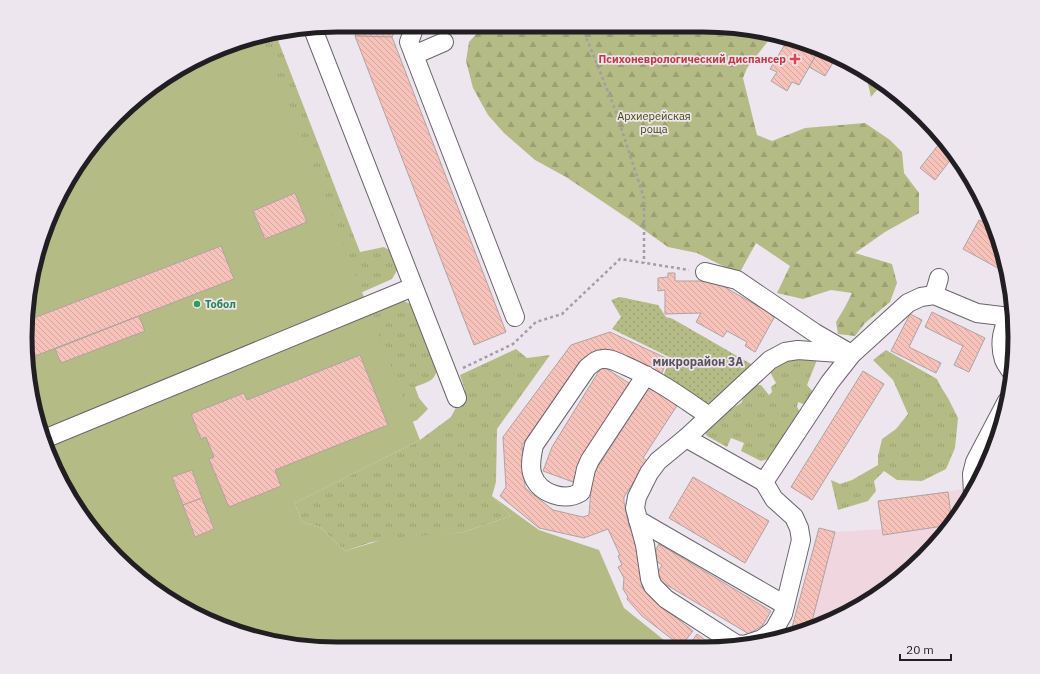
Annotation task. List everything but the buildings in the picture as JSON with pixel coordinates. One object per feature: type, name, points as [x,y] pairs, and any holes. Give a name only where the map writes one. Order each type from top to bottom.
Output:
[{"type":"street","points":[[413,32],[409,42],[515,317]]},
{"type":"street","points":[[315,33],[457,398]]},
{"type":"street","points":[[414,55],[444,42]]},
{"type":"street","points":[[705,272],[738,280],[820,336],[852,354]]},
{"type":"street","points":[[934,295],[939,278]]},
{"type":"street","points":[[49,437],[413,287]]},
{"type":"street","points":[[764,482],[830,382],[852,354],[908,303],[921,297],[934,295],[977,313],[1007,315]]},
{"type":"street","points":[[1006,364],[1004,361],[1001,346],[1003,331],[1007,323]]},
{"type":"street","points":[[730,640],[666,599],[652,586],[645,545],[635,508],[637,497],[649,473],[658,461],[686,438],[770,360],[785,352],[798,350],[852,354]]},
{"type":"street","points":[[646,375],[590,460],[586,469],[581,492],[575,496],[564,497],[551,493],[538,485],[532,475],[534,445],[587,368],[595,361],[602,358],[612,359],[646,375],[709,416]]},
{"type":"street","points":[[972,480],[972,474],[975,462],[996,421]]},
{"type":"street","points":[[686,438],[764,482],[774,499],[794,517],[799,528],[801,540],[783,614],[774,630],[767,635]]},
{"type":"street","points":[[638,520],[785,605]]},
{"type":"path","points":[[584,32],[615,109],[644,198],[644,263]]},
{"type":"path","points":[[457,370],[513,344],[536,322],[562,314],[620,259],[705,272]]},
{"type":"shaded area","points":[[968,489],[945,523],[919,553],[889,579],[856,601],[838,611],[812,622],[835,532],[882,529],[878,501]]},
{"type":"green space","name":"Архиерейская роща","points":[[478,32],[703,32],[743,35],[769,39],[747,68],[743,78],[757,135],[772,141],[805,128],[865,123],[890,140],[902,152],[904,173],[919,193],[919,213],[885,232],[855,253],[892,264],[897,283],[890,302],[865,323],[855,336],[838,334],[836,322],[852,293],[831,290],[803,299],[777,293],[790,266],[756,243],[739,274],[697,253],[668,247],[566,177],[535,160],[504,133],[488,115],[473,88],[466,61],[469,42]]},
{"type":"green space","points":[[277,38],[360,252],[384,247],[394,253],[399,267],[392,279],[358,294],[240,48]]},
{"type":"green space","name":"Тобол","points":[[264,41],[420,440],[295,503],[302,522],[320,527],[345,551],[385,539],[463,532],[511,516],[492,496],[539,530],[599,550],[624,608],[666,642],[337,642],[297,639],[258,632],[202,611],[151,579],[121,553],[95,523],[83,506],[63,472],[55,454],[42,416],[38,397],[32,337],[38,277],[42,258],[55,220],[63,202],[83,168],[95,151],[121,121],[151,95],[184,73],[220,55]]},
{"type":"green space","points":[[867,80],[879,88],[871,97]]},
{"type":"green space","points":[[620,297],[658,305],[666,317],[673,319],[751,364],[747,376],[721,400],[706,406],[663,376],[671,358],[612,329],[621,317],[611,300]]},
{"type":"green space","points":[[399,299],[413,305],[437,366],[437,371],[433,378],[415,387],[419,398],[428,409],[417,420],[410,423],[364,312]]},
{"type":"green space","points":[[516,349],[527,358],[550,355],[497,429],[496,482],[492,496],[511,516],[463,532],[372,542],[345,551],[320,527],[302,522],[295,503],[420,440],[451,417],[465,390],[460,375]]},
{"type":"green space","points":[[886,350],[937,379],[958,418],[955,448],[946,469],[922,481],[897,480],[884,471],[874,481],[876,491],[868,501],[838,510],[831,480],[840,484],[852,480],[878,465],[878,456],[882,439],[896,429],[908,414],[893,380],[873,360]]},
{"type":"green space","points":[[800,355],[817,360],[807,385],[814,393],[811,400],[803,404],[798,402],[797,407],[802,416],[771,458],[761,461],[741,451],[744,443],[731,438],[727,447],[707,436],[704,431],[728,411],[741,403],[748,389],[754,385],[761,385],[769,395],[772,392],[771,387],[776,383],[770,372],[782,360]]},
{"type":"place","name":"Психоневрологический диспансер","points":[[795,59]]},
{"type":"place","name":"Тобол","points":[[197,304]]},
{"type":"district","name":"микрорайон 3А","points":[[698,361]]}]
